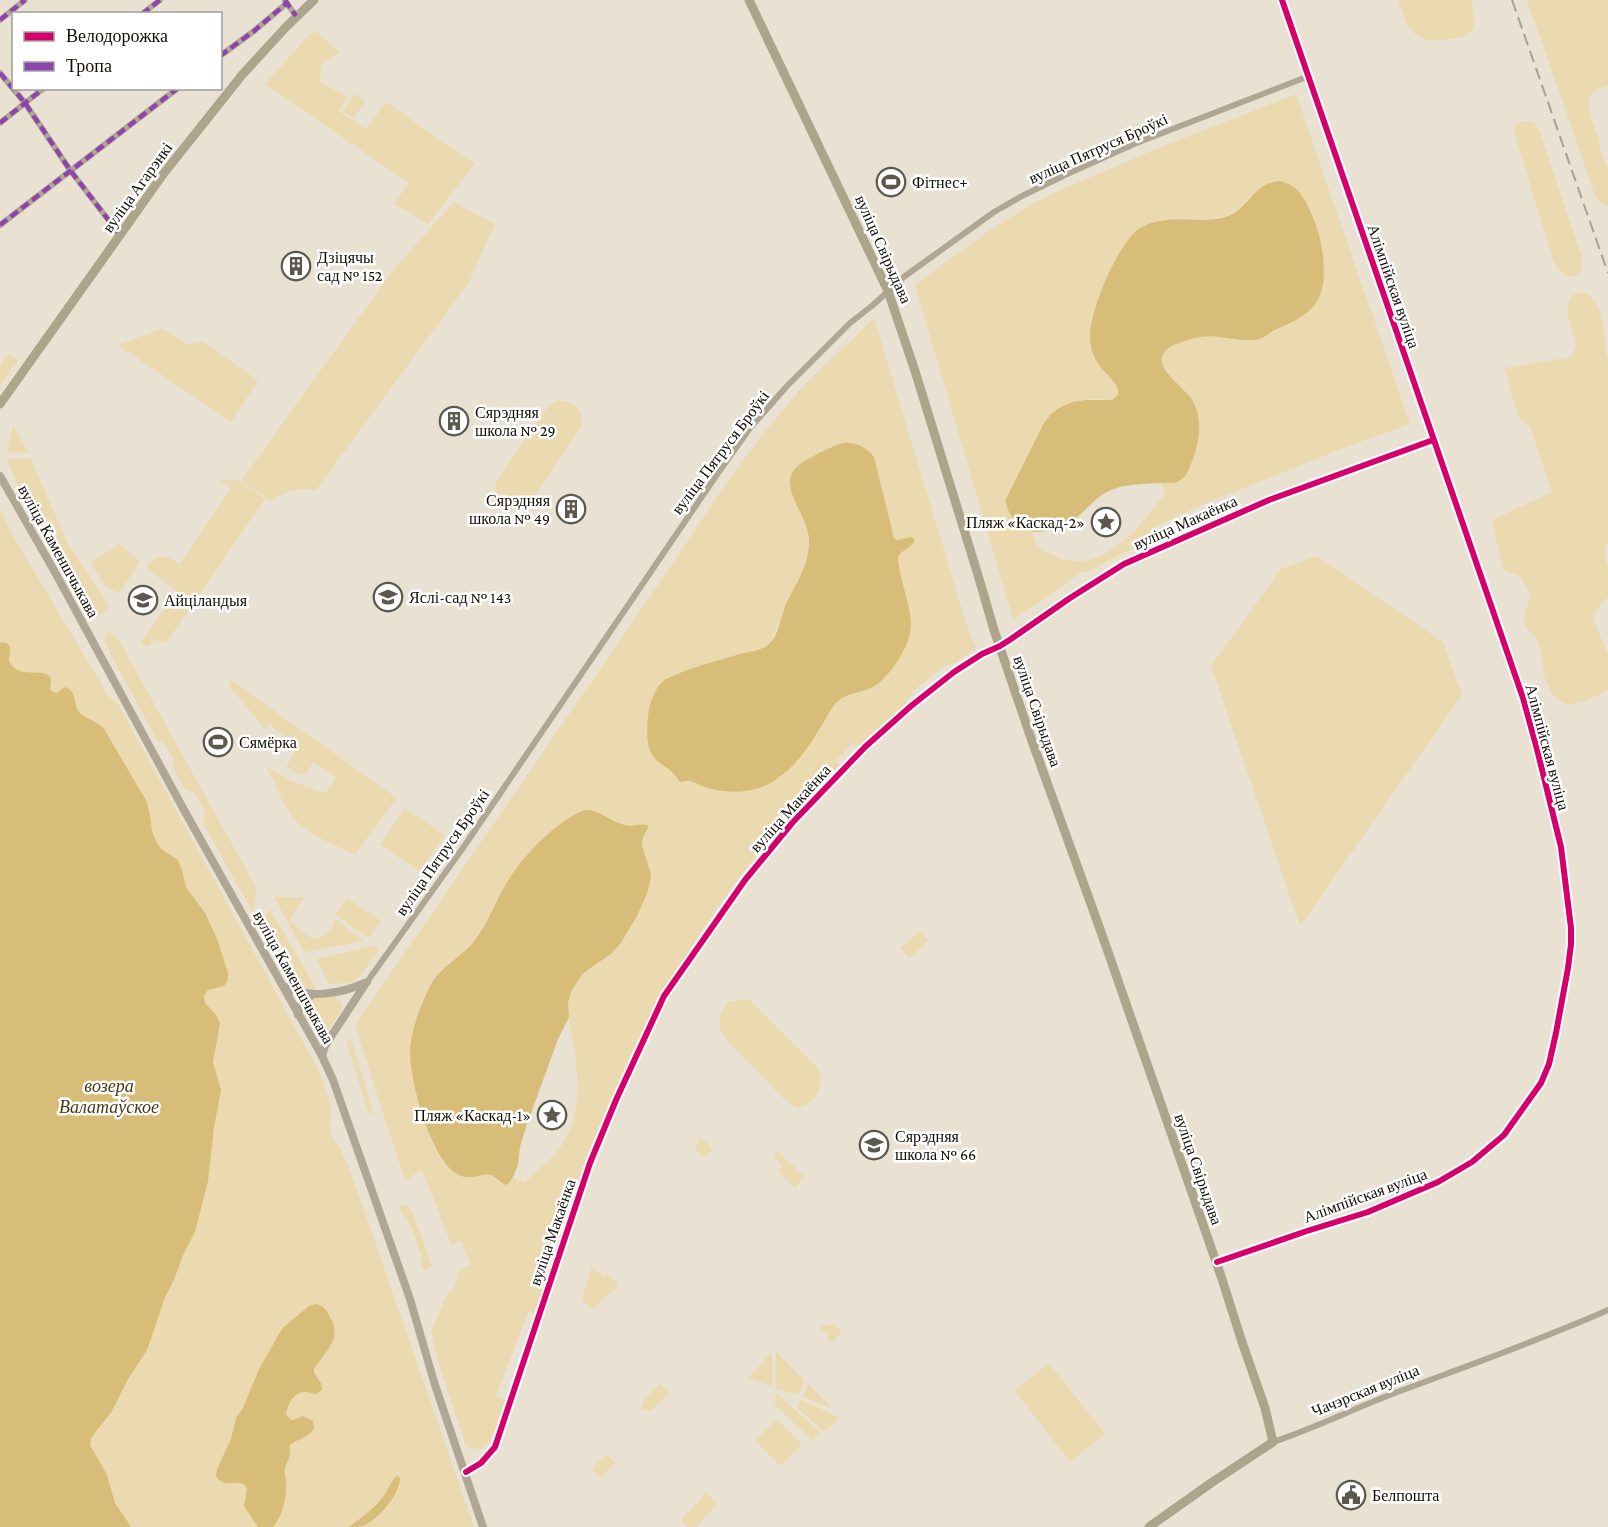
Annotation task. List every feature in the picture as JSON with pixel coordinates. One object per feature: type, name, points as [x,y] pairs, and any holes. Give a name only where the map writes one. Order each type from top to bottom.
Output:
[{"type":"main road","name":"вуліца Агарэнкі","points":[[0,404],[164,173],[242,75],[296,16],[314,0]]},
{"type":"main road","name":"вуліца Свірыдава","points":[[749,0],[888,291],[915,371],[994,630],[1217,1262],[1265,1408],[1273,1442]]},
{"type":"main road","name":"Чачэрская вуліца","points":[[1149,1527],[1273,1442]]},
{"type":"street","points":[[0,20],[25,0]]},
{"type":"street","points":[[145,12],[160,0]]},
{"type":"street","name":"Алімпійская вуліца","points":[[1217,1262],[1368,1212],[1438,1182],[1472,1162],[1504,1135],[1536,1092],[1549,1064],[1571,944],[1561,847],[1522,698],[1282,0]]},
{"type":"street","points":[[222,55],[254,31],[286,1],[296,16]]},
{"type":"street","points":[[0,73],[12,87]]},
{"type":"street","name":"вуліца Пятруся Броўкі","points":[[367,982],[465,845],[750,428],[787,386],[850,323],[905,276],[985,219],[1022,196],[1134,144],[1309,76]]},
{"type":"street","points":[[14,90],[70,170],[120,235]]},
{"type":"street","points":[[0,123],[41,90]]},
{"type":"street","points":[[0,225],[175,90]]},
{"type":"street","name":"вуліца Макаёнка","points":[[466,1472],[481,1463],[495,1447],[590,1163],[664,996],[746,880],[793,822],[865,747],[954,672],[982,654],[1000,646],[1124,564],[1269,500],[1433,440]]},
{"type":"street","name":"вуліца Каменшчыкава","points":[[0,476],[322,1056],[333,1080],[410,1299],[435,1385],[483,1527]]},
{"type":"street","points":[[281,985],[303,994],[333,993],[346,991],[367,982]]},
{"type":"street","points":[[322,1056],[325,1046],[367,982]]},
{"type":"street","points":[[298,1015],[302,1002],[316,993]]},
{"type":"street","points":[[333,993],[345,1001],[348,1007],[347,1013]]},
{"type":"street","points":[[309,1035],[324,1039],[332,1035]]},
{"type":"street","name":"Чачэрская вуліца","points":[[1273,1442],[1547,1336],[1608,1310]]},
{"type":"shaded area","points":[[1398,0],[1471,0],[1474,26],[1466,35],[1460,37],[1440,40],[1423,38],[1408,26]]},
{"type":"shaded area","points":[[1527,0],[1608,0],[1608,86],[1593,93],[1590,98],[1589,112],[1608,170],[1608,207],[1595,195]]},
{"type":"shaded area","points":[[316,31],[340,52],[321,65],[320,82],[347,97],[339,111],[366,129],[386,102],[475,164],[428,224],[394,204],[409,183],[265,84],[309,35]]},
{"type":"shaded area","points":[[354,94],[365,101],[354,118],[343,111]]},
{"type":"shaded area","points":[[1296,94],[1410,424],[1202,505],[1153,528],[1139,545],[1089,571],[1081,572],[1013,619],[915,285],[990,230],[1032,204],[1161,147]],"holes":[[[1274,181],[1288,183],[1295,188],[1317,225],[1324,275],[1321,288],[1311,308],[1291,323],[1253,341],[1207,336],[1187,340],[1167,349],[1163,354],[1163,366],[1191,397],[1198,414],[1198,442],[1188,470],[1178,482],[1161,483],[1165,495],[1138,527],[1110,551],[1088,560],[1077,561],[1065,560],[1042,549],[1035,542],[1033,533],[1011,515],[1006,499],[1044,423],[1054,412],[1074,402],[1088,399],[1111,399],[1118,395],[1113,380],[1095,357],[1090,330],[1100,292],[1122,251],[1137,231],[1146,225],[1166,219],[1209,219],[1226,216],[1238,209],[1254,193]]]},
{"type":"shaded area","points":[[1528,121],[1534,123],[1539,129],[1582,257],[1580,273],[1574,276],[1565,275],[1554,263],[1514,132],[1516,123]]},
{"type":"shaded area","points":[[454,202],[495,224],[469,282],[316,490],[292,491],[271,501],[241,481],[393,270]]},
{"type":"shaded area","points":[[1583,292],[1591,297],[1600,311],[1608,358],[1608,542],[1605,557],[1608,566],[1608,597],[1596,610],[1594,621],[1608,654],[1608,689],[1587,700],[1571,704],[1559,701],[1550,690],[1544,674],[1539,644],[1526,627],[1524,620],[1530,600],[1529,592],[1520,576],[1503,570],[1492,520],[1552,492],[1530,427],[1518,416],[1504,368],[1565,358],[1571,355],[1576,346],[1569,320],[1569,301],[1573,295]]},
{"type":"shaded area","points":[[874,318],[968,629],[976,648],[958,661],[943,667],[913,691],[904,707],[858,747],[853,743],[836,761],[840,765],[791,814],[747,867],[688,953],[647,1024],[613,1096],[535,1313],[528,1312],[496,1396],[505,1400],[494,1433],[485,1447],[471,1448],[466,1446],[440,1368],[431,1332],[447,1294],[454,1288],[459,1270],[471,1265],[461,1241],[451,1245],[421,1170],[405,1181],[355,1025],[727,482],[762,435],[801,389]],"holes":[[[844,443],[860,446],[874,457],[894,538],[899,540],[912,537],[915,539],[898,558],[911,627],[904,649],[888,673],[876,685],[840,700],[827,715],[802,754],[772,779],[760,785],[736,791],[680,782],[674,773],[655,760],[649,746],[648,718],[653,695],[661,683],[668,678],[763,648],[772,641],[785,607],[802,575],[809,546],[808,532],[789,485],[799,464]],[[584,810],[602,814],[623,824],[649,826],[643,849],[651,871],[651,879],[644,901],[624,938],[613,951],[577,981],[570,996],[568,1013],[577,1083],[572,1124],[560,1148],[524,1183],[513,1177],[506,1185],[491,1175],[463,1176],[452,1170],[442,1160],[429,1134],[420,1104],[412,1065],[413,1038],[419,1010],[436,976],[477,938],[519,866],[549,835]]]},
{"type":"shaded area","points":[[163,328],[188,345],[203,341],[258,381],[231,422],[118,345]]},
{"type":"shaded area","points":[[9,354],[19,360],[0,386],[0,367]]},
{"type":"shaded area","points":[[558,401],[564,401],[577,408],[581,416],[581,427],[532,500],[518,508],[506,507],[497,497],[496,482],[545,410]]},
{"type":"shaded area","points":[[13,426],[29,453],[7,452]]},
{"type":"shaded area","points":[[6,459],[31,459],[68,544],[109,606],[101,615],[92,618],[57,559]]},
{"type":"shaded area","points":[[219,480],[238,480],[265,499],[166,643],[156,639],[147,647],[141,642],[177,591],[146,568],[158,557],[166,557],[180,564],[231,488]]},
{"type":"shaded area","points":[[0,509],[16,541],[109,697],[118,704],[321,1075],[331,1107],[330,1132],[348,1164],[474,1527],[0,1527]]},
{"type":"shaded area","points":[[120,544],[140,562],[119,593],[106,587],[90,562]]},
{"type":"shaded area","points":[[1317,556],[1443,642],[1462,695],[1300,926],[1211,666],[1281,569]]},
{"type":"shaded area","points":[[109,632],[122,646],[257,889],[253,913],[203,823],[205,813],[195,793],[185,789],[173,768],[174,759],[164,743],[157,740],[111,655],[105,642],[105,633]]},
{"type":"shaded area","points":[[231,680],[397,798],[355,854],[313,834],[293,818],[267,767],[293,782],[325,793],[336,778],[314,762],[305,774],[298,774],[286,767],[298,747],[269,724],[265,729],[229,686]]},
{"type":"shaded area","points":[[404,808],[445,835],[419,871],[380,845]]},
{"type":"shaded area","points":[[274,897],[304,897],[290,920],[315,940],[330,929],[335,919],[364,941],[304,952]]},
{"type":"shaded area","points":[[347,898],[381,921],[369,938],[335,914]]},
{"type":"shaded area","points":[[269,908],[316,988],[301,989],[287,981],[260,932]]},
{"type":"shaded area","points":[[920,931],[929,940],[909,959],[900,948]]},
{"type":"shaded area","points":[[377,945],[379,950],[360,976],[349,983],[329,984],[316,959]]},
{"type":"shaded area","points":[[331,996],[339,1000],[343,1009],[329,1029],[323,1033],[318,1032],[306,1021],[304,1005],[312,998]]},
{"type":"shaded area","points":[[749,999],[817,1067],[820,1074],[820,1087],[810,1102],[797,1108],[782,1097],[722,1035],[720,1017],[728,1002]]},
{"type":"shaded area","points":[[348,1039],[352,1041],[373,1111],[372,1115],[368,1112],[347,1044]]},
{"type":"shaded area","points":[[700,1137],[713,1149],[704,1158],[695,1149]]},
{"type":"shaded area","points":[[777,1151],[805,1177],[795,1188],[778,1171],[783,1165],[773,1155]]},
{"type":"shaded area","points":[[401,1204],[407,1206],[413,1214],[431,1264],[426,1270],[422,1268],[421,1254],[411,1226],[400,1211]]},
{"type":"shaded area","points":[[592,1266],[603,1277],[607,1273],[619,1285],[592,1310],[582,1299]]},
{"type":"shaded area","points":[[834,1324],[842,1332],[832,1343],[827,1338],[829,1336],[819,1327]]},
{"type":"shaded area","points":[[772,1352],[772,1386],[748,1378]]},
{"type":"shaded area","points":[[776,1352],[804,1380],[799,1395],[776,1389]]},
{"type":"shaded area","points":[[1049,1363],[1105,1434],[1070,1462],[1014,1390]]},
{"type":"shaded area","points":[[660,1383],[670,1393],[652,1410],[641,1410],[645,1399]]},
{"type":"shaded area","points":[[808,1384],[832,1408],[802,1397]]},
{"type":"shaded area","points":[[776,1393],[821,1433],[813,1441],[775,1405]]},
{"type":"shaded area","points":[[801,1400],[840,1418],[824,1432],[798,1408]]},
{"type":"shaded area","points":[[777,1419],[802,1444],[781,1466],[755,1441]]},
{"type":"shaded area","points":[[606,1454],[616,1463],[601,1478],[592,1469]]},
{"type":"shaded area","points":[[706,1493],[718,1504],[696,1527],[688,1527],[681,1520]]},
{"type":"water","points":[[1279,181],[1291,185],[1300,193],[1316,224],[1322,247],[1324,271],[1321,294],[1316,303],[1297,319],[1258,339],[1246,341],[1214,336],[1194,338],[1171,346],[1164,353],[1163,365],[1194,403],[1199,419],[1199,436],[1195,453],[1188,471],[1181,480],[1175,483],[1136,484],[1114,489],[1101,496],[1073,520],[1057,529],[1035,532],[1020,526],[1010,514],[1006,499],[1044,423],[1059,408],[1072,402],[1112,400],[1118,395],[1114,382],[1095,359],[1090,335],[1094,310],[1105,281],[1128,241],[1135,232],[1153,222],[1228,216],[1242,207],[1263,186]]},
{"type":"water","points":[[843,443],[860,446],[874,457],[894,538],[897,540],[911,537],[915,539],[898,558],[911,625],[905,648],[895,665],[877,685],[837,702],[802,755],[769,784],[753,790],[732,792],[704,787],[691,781],[680,782],[672,772],[655,759],[649,749],[647,735],[649,708],[654,695],[661,683],[675,675],[760,649],[773,640],[786,604],[803,569],[809,545],[808,533],[790,486],[791,476],[797,467],[810,458]]},
{"type":"water","name":"возера Валатаўское","points":[[0,643],[7,643],[10,647],[9,661],[13,667],[19,671],[48,675],[51,679],[50,689],[53,692],[57,693],[64,687],[71,691],[79,712],[104,729],[147,802],[152,832],[156,841],[161,849],[178,860],[186,887],[205,913],[217,939],[228,973],[228,980],[224,986],[208,990],[204,995],[205,1003],[220,1023],[213,1062],[221,1090],[208,1181],[195,1232],[164,1300],[147,1350],[128,1379],[112,1411],[91,1438],[90,1445],[107,1475],[115,1503],[131,1527],[0,1527]]},
{"type":"water","points":[[584,810],[590,810],[625,825],[649,826],[643,837],[642,845],[651,874],[647,894],[621,943],[612,953],[585,972],[571,992],[568,1002],[569,1017],[558,1039],[525,1130],[518,1165],[513,1177],[506,1185],[491,1175],[461,1176],[447,1164],[430,1135],[413,1079],[410,1049],[412,1034],[424,998],[441,971],[473,943],[486,924],[506,884],[521,863],[540,841],[562,823]]},
{"type":"water","points":[[316,1304],[327,1312],[335,1332],[331,1344],[314,1369],[322,1390],[316,1394],[302,1392],[295,1396],[286,1414],[293,1420],[303,1416],[313,1421],[314,1429],[289,1446],[290,1456],[285,1470],[286,1494],[279,1517],[273,1527],[258,1527],[244,1506],[247,1490],[245,1485],[222,1482],[216,1476],[217,1469],[231,1439],[236,1418],[243,1408],[259,1369],[279,1334],[309,1306]]},
{"type":"water","points":[[397,1476],[400,1478],[396,1491],[381,1512],[363,1526],[349,1527],[376,1505]]},
{"type":"railway","points":[[1512,0],[1608,273]]},
{"type":"marked path","points":[[0,20],[25,0]]},
{"type":"marked path","points":[[145,12],[160,0]]},
{"type":"marked path","points":[[285,0],[296,16]]},
{"type":"marked path","points":[[222,55],[287,3]]},
{"type":"marked path","points":[[0,73],[12,87]]},
{"type":"marked path","points":[[14,90],[70,170],[120,235]]},
{"type":"marked path","points":[[0,123],[41,90]]},
{"type":"marked path","points":[[0,225],[175,90]]},
{"type":"cycle path","points":[[1217,1262],[1368,1212],[1438,1182],[1472,1162],[1504,1135],[1541,1083],[1549,1064],[1571,944],[1561,847],[1523,698],[1282,0]]},
{"type":"cycle path","points":[[466,1472],[481,1463],[495,1447],[590,1163],[664,996],[745,880],[793,822],[865,747],[954,672],[982,654],[1000,646],[1124,564],[1269,500],[1433,440]]},
{"type":"place","name":"Фітнес+","points":[[891,182]]},
{"type":"place","name":"Дзіцячы сад № 152","points":[[296,266]]},
{"type":"place","name":"Сярэдняя школа № 29","points":[[454,421]]},
{"type":"place","name":"Сярэдняя школа № 49","points":[[571,509]]},
{"type":"place","name":"Пляж «Каскад-2»","points":[[1106,522]]},
{"type":"place","name":"Яслі-сад № 143","points":[[388,597]]},
{"type":"place","name":"Айціландыя","points":[[143,600]]},
{"type":"place","name":"Сямёрка","points":[[218,742]]},
{"type":"place","name":"Пляж «Каскад-1»","points":[[552,1115]]},
{"type":"place","name":"Сярэдняя школа № 66","points":[[874,1145]]},
{"type":"place","name":"Белпошта","points":[[1351,1495]]}]
